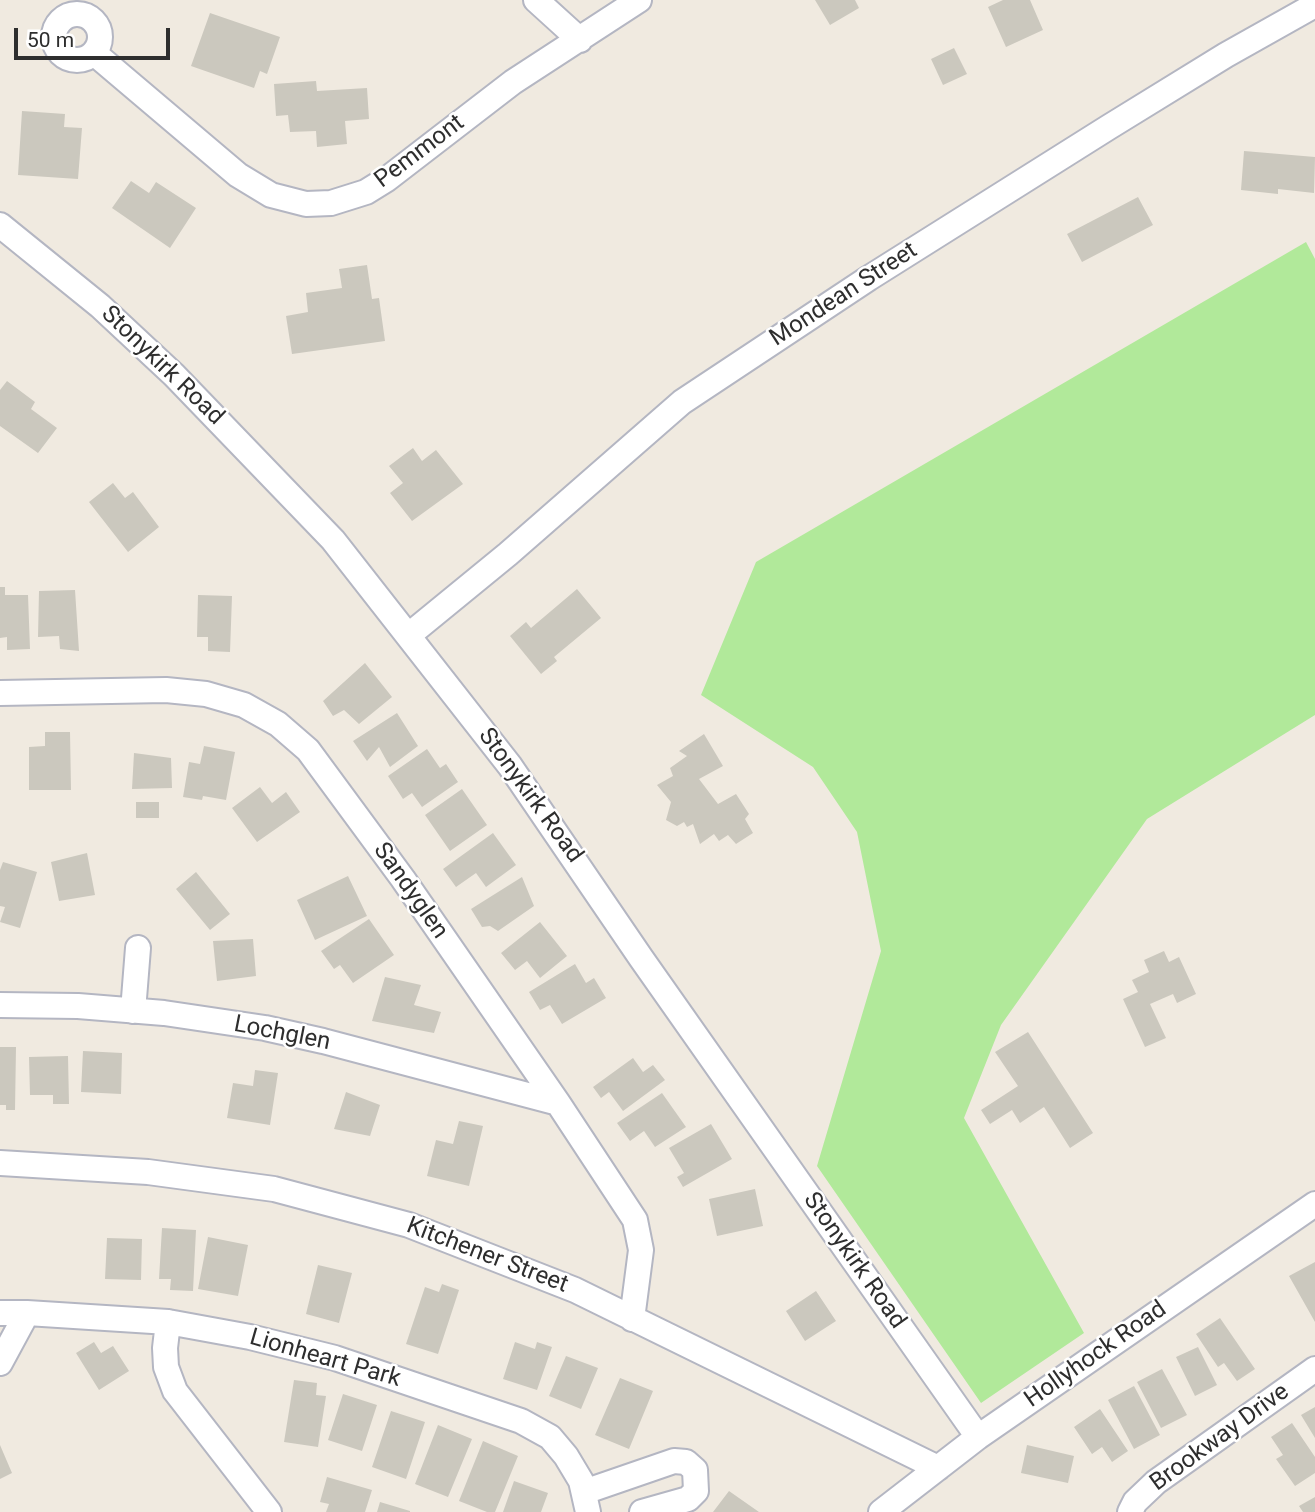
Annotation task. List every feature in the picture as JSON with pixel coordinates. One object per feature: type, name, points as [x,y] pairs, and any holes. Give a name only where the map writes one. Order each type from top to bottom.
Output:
[{"type":"street","points":[[536,0],[580,40]]},
{"type":"street","name":"Pemmont","points":[[94,53],[238,175],[271,195],[306,204],[331,202],[366,192],[387,179],[513,82],[639,0]]},
{"type":"street","name":"Mondean Street","points":[[409,635],[508,554],[682,402],[869,278],[1109,127],[1226,55],[1315,5]]},
{"type":"street","name":"Stonykirk Road","points":[[0,225],[100,306],[174,375],[333,540],[510,766],[641,958],[978,1437]]},
{"type":"street","name":"Sandyglen","points":[[0,693],[186,691],[215,696],[244,705],[278,724],[308,750],[402,879],[558,1103],[635,1220],[641,1250],[632,1319]]},
{"type":"street","points":[[133,1011],[138,948]]},
{"type":"street","name":"Lochglen","points":[[0,1005],[78,1006],[164,1013],[288,1033],[558,1103]]},
{"type":"street","name":"Kitchener Street","points":[[0,1163],[148,1172],[274,1189],[409,1225],[575,1290],[938,1468]]},
{"type":"street","name":"Hollyhock Road","points":[[881,1512],[978,1437],[1315,1204]]},
{"type":"street","name":"Lionheart Park","points":[[0,1313],[168,1322],[250,1337],[335,1358],[521,1421],[550,1437],[566,1456],[581,1481],[586,1502],[639,1473],[674,1461],[686,1462],[695,1470],[695,1491],[688,1499],[645,1511],[639,1473]]},
{"type":"street","points":[[0,1363],[27,1313]]},
{"type":"street","points":[[168,1322],[166,1367],[175,1391],[269,1512]]},
{"type":"street","name":"Brookway Drive","points":[[1130,1512],[1135,1502],[1156,1482],[1315,1369]]},
{"type":"green space","points":[[1306,242],[1315,259],[1315,715],[1147,819],[1001,1025],[964,1118],[1084,1333],[981,1403],[817,1166],[881,951],[857,832],[813,767],[701,695],[756,562]]},
{"type":"building","points":[[815,0],[855,0],[859,8],[830,25]]},
{"type":"building","points":[[1003,0],[1030,0],[1043,30],[1006,47],[988,7]]},
{"type":"building","points":[[210,13],[280,37],[267,74],[260,71],[254,88],[191,66]]},
{"type":"building","points":[[954,48],[967,74],[943,85],[931,59]]},
{"type":"building","points":[[316,81],[317,91],[367,88],[369,119],[345,121],[347,144],[317,147],[316,131],[290,132],[288,115],[276,116],[274,84]]},
{"type":"building","points":[[22,111],[65,114],[64,127],[82,128],[78,179],[18,175]]},
{"type":"building","points":[[1244,151],[1315,157],[1314,193],[1278,189],[1278,194],[1241,190]]},
{"type":"building","points":[[131,181],[149,193],[156,182],[196,208],[170,248],[112,208]]},
{"type":"building","points":[[1138,197],[1153,225],[1082,262],[1067,234]]},
{"type":"building","points":[[367,265],[372,299],[379,298],[385,341],[292,354],[286,316],[308,312],[306,293],[342,288],[339,269]]},
{"type":"building","points":[[7,381],[35,402],[31,409],[57,428],[38,453],[0,426],[0,390]]},
{"type":"building","points":[[413,448],[422,461],[436,450],[463,484],[412,521],[390,493],[403,483],[389,466]]},
{"type":"building","points":[[113,483],[125,498],[133,492],[159,527],[128,552],[89,502]]},
{"type":"building","points":[[0,587],[5,587],[5,595],[28,595],[30,649],[7,650],[7,637],[0,638]]},
{"type":"building","points":[[577,589],[601,618],[554,657],[557,661],[541,674],[510,636],[526,622],[531,628]]},
{"type":"building","points":[[75,590],[79,651],[60,649],[59,636],[38,637],[39,591]]},
{"type":"building","points":[[198,595],[232,596],[230,652],[208,651],[208,637],[197,637]]},
{"type":"building","points":[[365,663],[392,697],[359,724],[344,710],[333,716],[323,701]]},
{"type":"building","points":[[397,713],[418,746],[390,767],[379,747],[367,761],[353,741]]},
{"type":"building","points":[[45,732],[70,732],[71,790],[29,790],[29,747],[45,746]]},
{"type":"building","points":[[704,734],[723,766],[699,779],[718,804],[736,794],[749,814],[745,819],[753,833],[736,844],[728,835],[719,841],[714,834],[700,844],[693,824],[687,827],[684,822],[677,826],[666,820],[671,802],[657,785],[673,776],[670,768],[687,756],[679,751]]},
{"type":"building","points":[[204,746],[235,752],[226,800],[203,796],[202,800],[183,797],[189,762],[200,764]]},
{"type":"building","points":[[427,749],[440,768],[446,764],[458,782],[422,807],[412,793],[403,799],[388,776]]},
{"type":"building","points":[[134,753],[171,758],[172,788],[132,789]]},
{"type":"building","points":[[260,787],[272,803],[286,792],[300,812],[257,842],[232,808]]},
{"type":"building","points":[[462,789],[487,825],[450,851],[425,815]]},
{"type":"building","points":[[136,802],[159,802],[159,818],[136,818]]},
{"type":"building","points":[[493,833],[516,865],[486,887],[476,873],[456,887],[443,869]]},
{"type":"building","points":[[87,853],[95,895],[59,901],[51,862]]},
{"type":"building","points":[[3,862],[37,872],[20,928],[0,922],[5,907],[0,906],[0,870]]},
{"type":"building","points":[[196,872],[230,914],[210,930],[176,889]]},
{"type":"building","points":[[348,876],[367,916],[315,940],[297,900]]},
{"type":"building","points":[[522,877],[534,906],[498,931],[490,926],[482,927],[471,909]]},
{"type":"building","points":[[369,919],[394,955],[353,983],[340,965],[334,969],[321,951]]},
{"type":"building","points":[[540,922],[567,956],[540,978],[527,961],[515,970],[501,953]]},
{"type":"building","points":[[253,939],[256,976],[217,981],[213,941]]},
{"type":"building","points":[[1164,951],[1169,962],[1179,957],[1196,994],[1177,1003],[1173,994],[1150,1004],[1166,1038],[1145,1047],[1123,999],[1138,992],[1132,980],[1149,972],[1144,960]]},
{"type":"building","points":[[575,964],[586,983],[594,978],[606,998],[562,1024],[550,1005],[540,1010],[529,992]]},
{"type":"building","points":[[385,977],[421,985],[414,1005],[441,1012],[434,1033],[372,1021]]},
{"type":"building","points":[[1028,1032],[1093,1133],[1070,1148],[1044,1107],[1020,1123],[1012,1110],[990,1124],[981,1110],[1018,1086],[995,1052]]},
{"type":"building","points":[[0,1047],[16,1047],[15,1110],[6,1110],[6,1105],[0,1105]]},
{"type":"building","points":[[83,1051],[122,1053],[121,1094],[81,1092]]},
{"type":"building","points":[[68,1056],[69,1104],[53,1104],[53,1095],[30,1095],[29,1057]]},
{"type":"building","points":[[633,1058],[643,1072],[653,1065],[665,1080],[623,1111],[609,1092],[601,1098],[593,1087]]},
{"type":"building","points":[[255,1070],[278,1073],[270,1125],[227,1118],[233,1083],[253,1086]]},
{"type":"building","points":[[346,1092],[380,1105],[370,1136],[334,1129]]},
{"type":"building","points":[[662,1093],[686,1127],[655,1147],[644,1131],[630,1141],[617,1123]]},
{"type":"building","points":[[459,1121],[483,1126],[469,1186],[427,1176],[436,1140],[453,1144]]},
{"type":"building","points":[[711,1124],[732,1159],[683,1187],[677,1177],[684,1173],[669,1148]]},
{"type":"building","points":[[755,1189],[763,1226],[717,1236],[709,1199]]},
{"type":"building","points":[[162,1228],[196,1230],[193,1291],[170,1290],[171,1279],[159,1279]]},
{"type":"building","points":[[208,1237],[248,1245],[238,1296],[198,1289]]},
{"type":"building","points":[[107,1238],[142,1239],[141,1280],[105,1279]]},
{"type":"building","points":[[1315,1262],[1315,1322],[1289,1276]]},
{"type":"building","points":[[318,1265],[352,1273],[339,1323],[306,1314]]},
{"type":"building","points":[[442,1284],[459,1290],[438,1354],[406,1344],[425,1287],[439,1292]]},
{"type":"building","points":[[816,1291],[836,1321],[805,1341],[786,1311]]},
{"type":"building","points":[[1220,1318],[1255,1369],[1237,1381],[1224,1363],[1218,1367],[1196,1334]]},
{"type":"building","points":[[94,1342],[101,1353],[113,1346],[129,1371],[99,1390],[76,1353]]},
{"type":"building","points":[[515,1342],[535,1349],[537,1342],[552,1347],[537,1390],[503,1379]]},
{"type":"building","points":[[1198,1347],[1217,1385],[1195,1396],[1176,1357]]},
{"type":"building","points":[[566,1356],[598,1368],[581,1409],[549,1396]]},
{"type":"building","points":[[1162,1369],[1187,1415],[1161,1428],[1137,1382]]},
{"type":"building","points":[[620,1378],[653,1391],[629,1449],[595,1435]]},
{"type":"building","points":[[294,1380],[317,1383],[316,1395],[326,1396],[318,1447],[284,1442]]},
{"type":"building","points":[[1134,1386],[1160,1435],[1134,1449],[1108,1400]]},
{"type":"building","points":[[343,1394],[377,1405],[362,1451],[328,1440]]},
{"type":"building","points":[[1315,1407],[1315,1438],[1301,1415]]},
{"type":"building","points":[[1100,1409],[1128,1451],[1112,1462],[1102,1447],[1092,1454],[1074,1427]]},
{"type":"building","points":[[391,1411],[425,1422],[406,1479],[372,1467]]},
{"type":"building","points":[[1292,1423],[1315,1457],[1315,1473],[1295,1486],[1276,1459],[1283,1455],[1271,1437]]},
{"type":"building","points":[[438,1425],[472,1439],[448,1497],[415,1484]]},
{"type":"building","points":[[483,1441],[518,1456],[495,1512],[487,1512],[459,1501]]},
{"type":"building","points":[[0,1445],[12,1473],[0,1479]]},
{"type":"building","points":[[1027,1445],[1074,1456],[1068,1483],[1021,1473]]},
{"type":"building","points":[[327,1477],[372,1490],[365,1512],[326,1512],[329,1504],[320,1502]]},
{"type":"building","points":[[514,1481],[548,1493],[541,1512],[503,1512]]},
{"type":"building","points":[[729,1491],[759,1512],[713,1512]]},
{"type":"building","points":[[1315,1497],[1315,1512],[1303,1512],[1299,1506]]},
{"type":"building","points":[[380,1502],[410,1511],[410,1512],[377,1512]]}]
